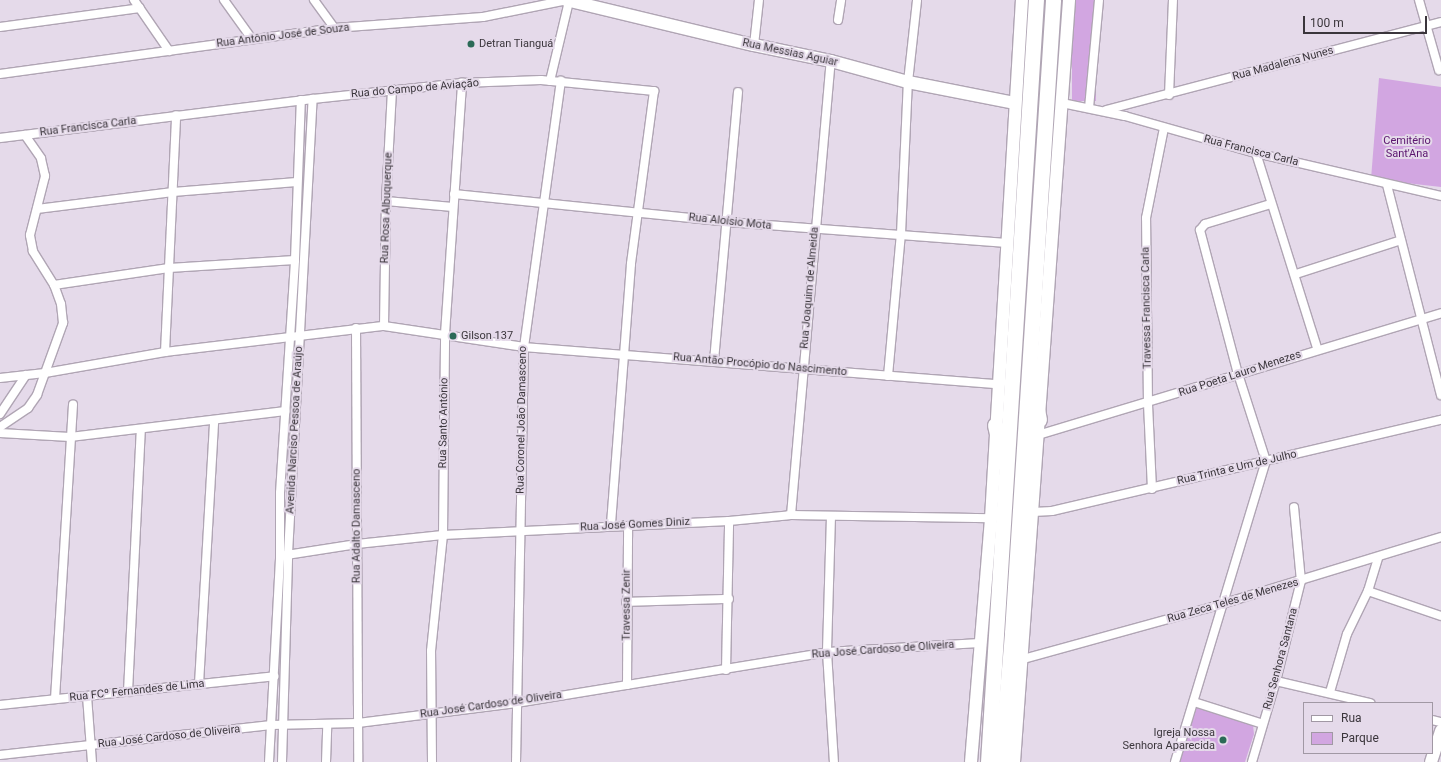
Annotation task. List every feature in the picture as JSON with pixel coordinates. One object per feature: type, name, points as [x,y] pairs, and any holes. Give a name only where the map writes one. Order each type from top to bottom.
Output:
[{"type":"highway","points":[[988,762],[1008,476],[1036,0]]},
{"type":"highway","points":[[1012,762],[1030,372],[1052,0]]},
{"type":"highway","points":[[1030,372],[1039,428]]},
{"type":"highway","points":[[995,425],[1008,476]]},
{"type":"main road","name":"Rua Messias Aguiar","points":[[567,0],[754,45],[831,61],[908,82],[1014,104]]},
{"type":"main road","points":[[971,762],[990,518],[1014,104],[1022,0]]},
{"type":"main road","points":[[1012,762],[1023,659],[1069,0]]},
{"type":"main road","points":[[1433,754],[1441,731]]},
{"type":"street","points":[[134,0],[169,51]]},
{"type":"street","points":[[224,0],[252,39]]},
{"type":"street","points":[[314,0],[334,28]]},
{"type":"street","points":[[550,81],[567,0]]},
{"type":"street","name":"Rua Antônio José de Souza","points":[[0,74],[334,28],[483,17],[567,0]]},
{"type":"street","points":[[754,45],[759,0]]},
{"type":"street","points":[[838,20],[841,0]]},
{"type":"street","points":[[888,376],[901,234],[908,82],[917,0]]},
{"type":"street","points":[[1089,108],[1099,0]]},
{"type":"street","points":[[1169,95],[1173,0]]},
{"type":"street","points":[[1418,0],[1439,70]]},
{"type":"street","points":[[0,27],[140,8]]},
{"type":"street","name":"Rua Madalena Nunes","points":[[1125,111],[1169,95],[1441,22]]},
{"type":"street","name":"Rua Joaquim de Almeida","points":[[791,515],[802,369],[831,61]]},
{"type":"street","name":"Rua do Campo de Aviação","points":[[176,115],[392,90],[462,84],[561,81],[654,91],[638,212]]},
{"type":"street","name":"Rua Coronel João Damasceno","points":[[516,762],[524,347],[561,81]]},
{"type":"street","name":"Rua Santo Antônio","points":[[432,762],[431,651],[443,535],[444,334],[462,84]]},
{"type":"street","name":"Rua Rosa Albuquerque","points":[[384,326],[386,201],[392,90]]},
{"type":"street","points":[[714,361],[728,222],[738,92]]},
{"type":"street","name":"Avenida Narciso Pessoa de Araújo","points":[[269,762],[299,336],[313,99]]},
{"type":"street","name":"Avenida Narciso Pessoa de Araújo","points":[[282,762],[284,555],[280,493],[295,260],[301,100]]},
{"type":"street","name":"Rua Francisca Carla","points":[[1062,103],[1102,111],[1125,111],[1164,128],[1256,153],[1387,185],[1441,196]]},
{"type":"street","points":[[165,352],[176,115]]},
{"type":"street","name":"Rua Francisca Carla","points":[[0,138],[176,115]]},
{"type":"street","name":"Travessa Francisca Carla","points":[[1152,489],[1148,404],[1146,218],[1164,128]]},
{"type":"street","points":[[0,427],[28,408],[37,396],[63,322],[61,304],[54,285],[33,251],[30,235],[45,176],[44,167],[25,135]]},
{"type":"street","points":[[1256,153],[1271,204],[1296,274],[1317,348]]},
{"type":"street","points":[[37,209],[173,192],[297,182]]},
{"type":"street","points":[[1387,185],[1441,396]]},
{"type":"street","name":"Rua Aloísio Mota","points":[[454,194],[815,230],[901,234],[1006,243]]},
{"type":"street","points":[[386,201],[454,207]]},
{"type":"street","points":[[1176,762],[1266,461],[1238,374],[1200,230],[1205,224],[1271,204]]},
{"type":"street","points":[[611,526],[631,264],[638,212]]},
{"type":"street","points":[[1296,274],[1401,240]]},
{"type":"street","points":[[54,285],[169,268],[295,260]]},
{"type":"street","name":"Rua Poeta Lauro Menezes","points":[[1039,428],[1148,404],[1317,348],[1441,313]]},
{"type":"street","name":"Rua Antão Procópio do Nascimento","points":[[0,378],[45,373],[165,352],[356,328],[384,326],[524,347],[997,384]]},
{"type":"street","name":"Rua Adalto Damasceno","points":[[356,328],[358,762]]},
{"type":"street","points":[[0,414],[26,375]]},
{"type":"street","points":[[55,699],[73,405]]},
{"type":"street","points":[[0,433],[70,437],[285,411]]},
{"type":"street","points":[[199,684],[214,420]]},
{"type":"street","name":"Rua Trinta e Um de Julho","points":[[1033,512],[1052,511],[1152,489],[1441,420]]},
{"type":"street","points":[[128,692],[141,429]]},
{"type":"street","name":"Rua Senhora Santana","points":[[1252,762],[1276,681],[1301,581],[1294,507]]},
{"type":"street","name":"Rua José Gomes Diniz","points":[[284,555],[357,544],[443,535],[729,521],[791,515],[990,518]]},
{"type":"street","points":[[831,516],[827,652],[834,762]]},
{"type":"street","points":[[726,670],[729,521]]},
{"type":"street","name":"Travessa Zenir","points":[[627,685],[626,602],[628,526]]},
{"type":"street","name":"Rua Zeca Teles de Menezes","points":[[1023,659],[1301,581],[1441,537]]},
{"type":"street","points":[[1330,692],[1347,634],[1368,591],[1378,558]]},
{"type":"street","points":[[1368,591],[1441,616]]},
{"type":"street","points":[[626,602],[728,599]]},
{"type":"street","name":"Rua José Cardoso de Oliveira","points":[[0,755],[271,725],[358,723],[516,703],[726,670],[827,652],[980,643]]},
{"type":"street","name":"Rua FCº Fernandes de Lima","points":[[0,705],[274,676]]},
{"type":"street","points":[[1276,681],[1330,692],[1366,702]]},
{"type":"street","points":[[87,696],[92,745],[92,762]]},
{"type":"street","points":[[1194,702],[1263,724]]},
{"type":"street","points":[[326,762],[327,724]]},
{"type":"green space","points":[[1072,0],[1096,0],[1096,101],[1072,101]]},
{"type":"green space","name":"Cemitério Sant'Ana","points":[[1379,78],[1441,87],[1441,187],[1371,179]]},
{"type":"green space","points":[[1196,706],[1253,725],[1254,734],[1245,762],[1178,762]]},
{"type":"place","name":"Detran Tianguá","points":[[471,44]]},
{"type":"place","name":"Gilson 137","points":[[453,336]]},
{"type":"place","name":"Igreja Nossa Senhora Aparecida","points":[[1223,740]]}]
